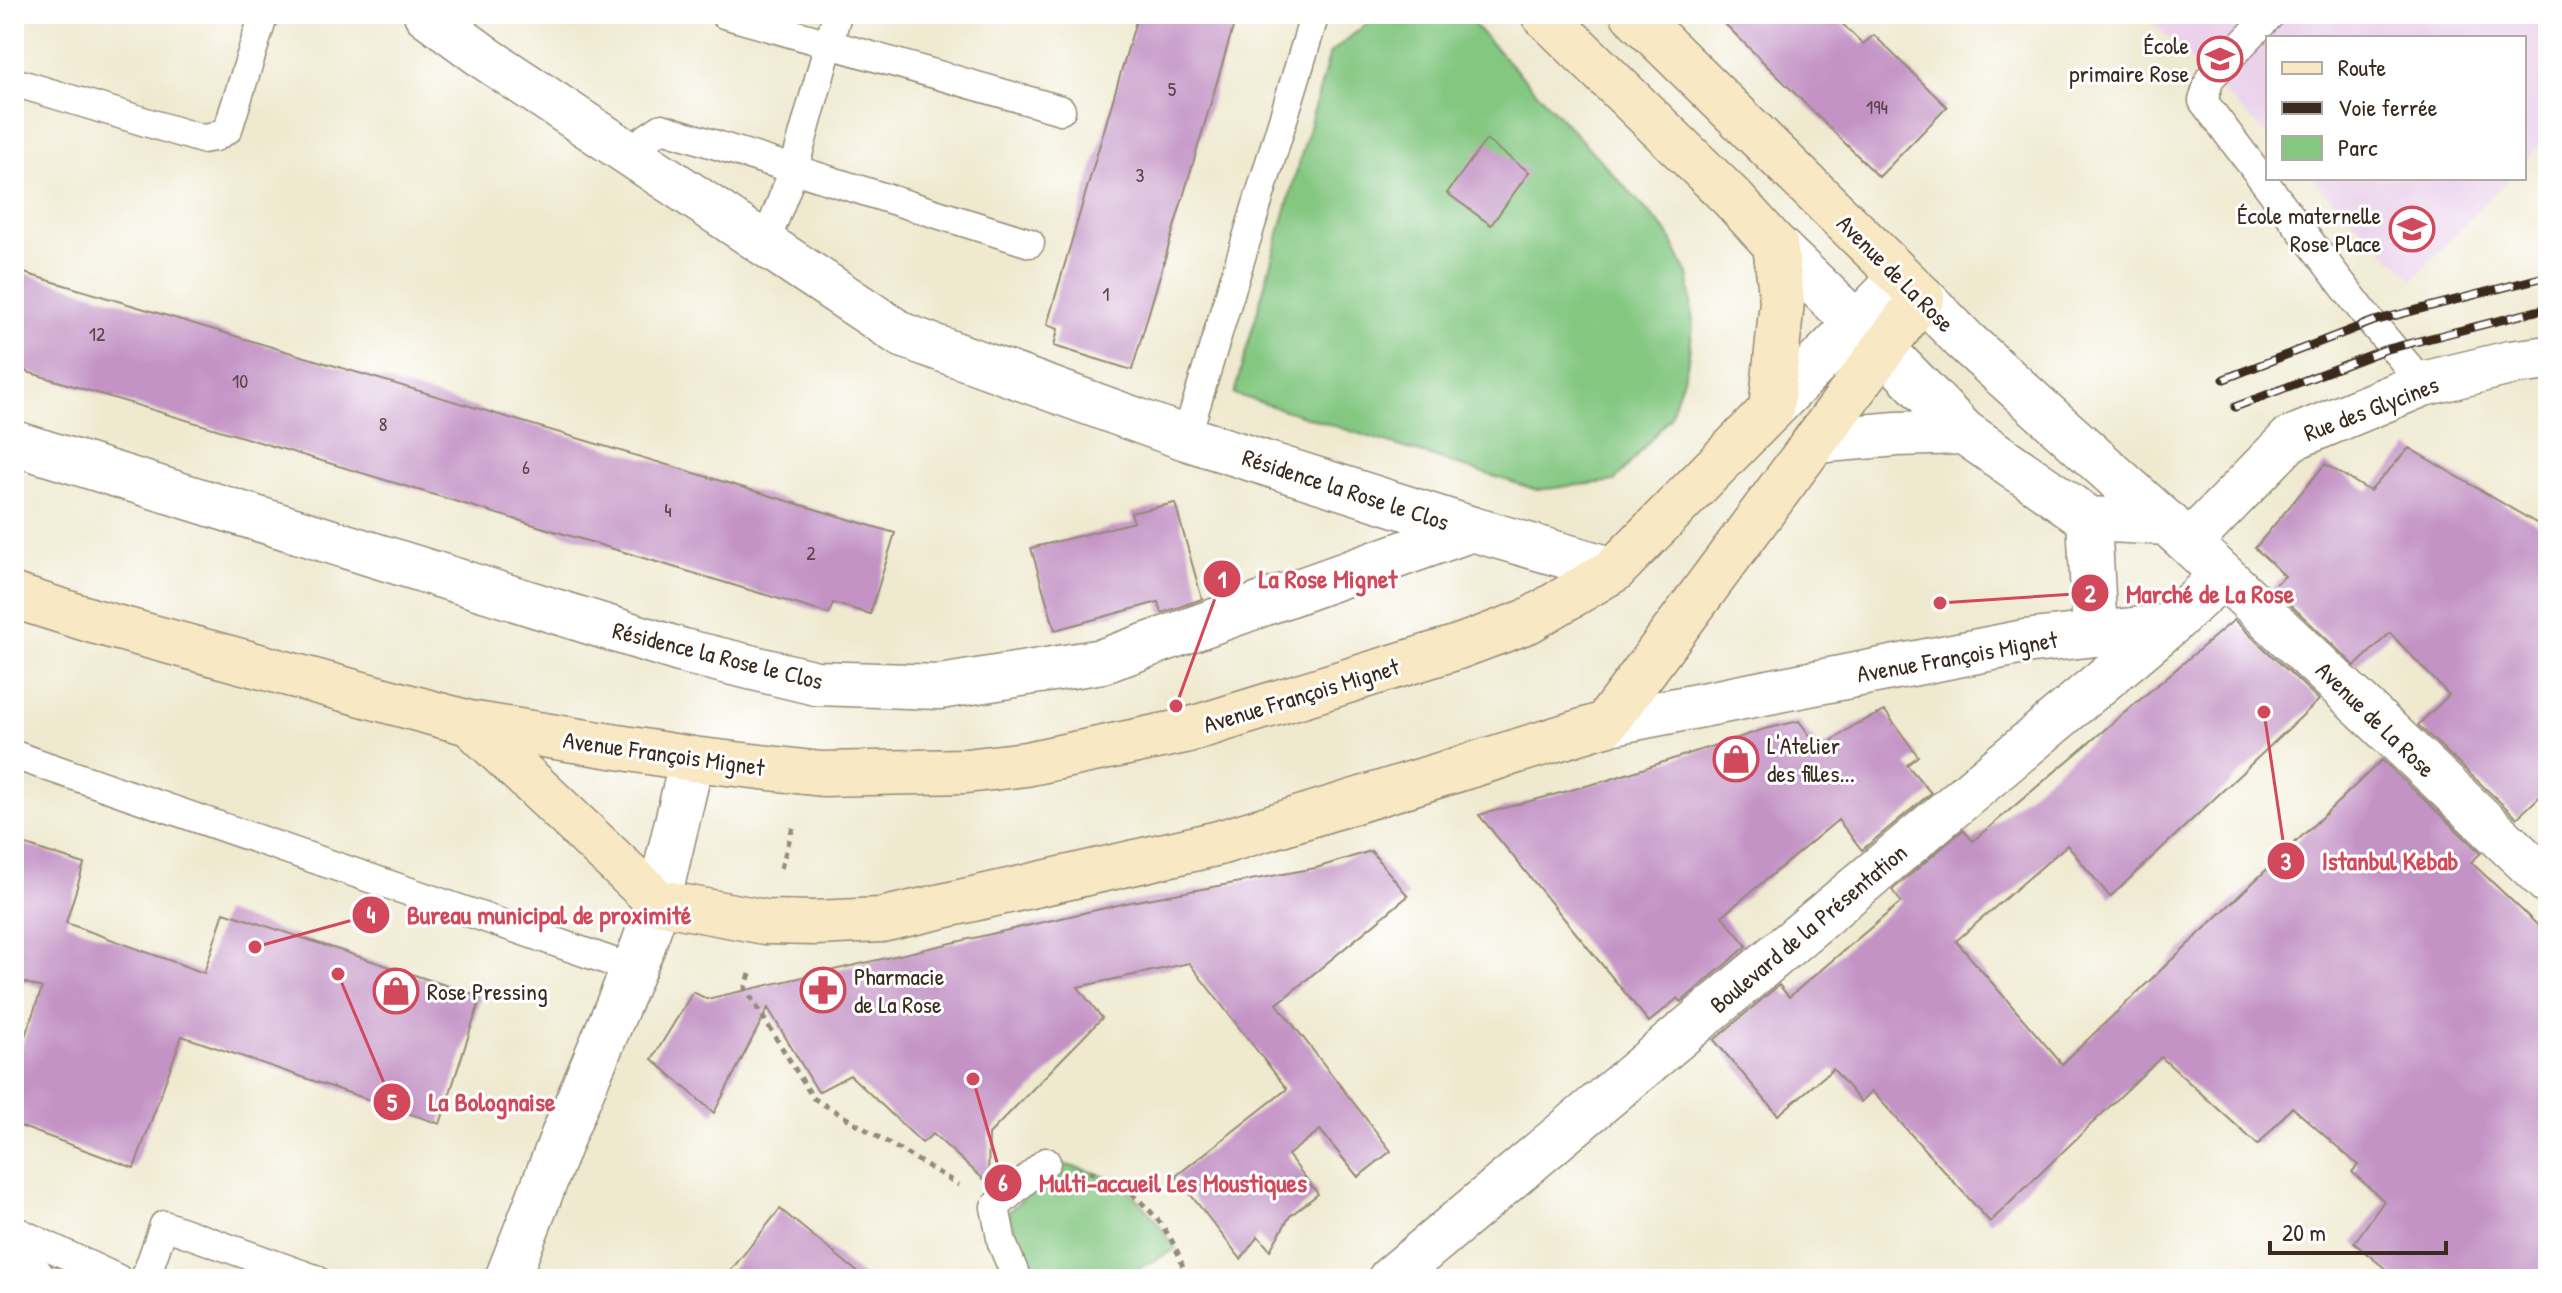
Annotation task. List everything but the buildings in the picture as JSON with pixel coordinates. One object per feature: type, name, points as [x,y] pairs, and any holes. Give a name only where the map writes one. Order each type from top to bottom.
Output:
[{"type":"street","name":"Résidence la Rose le Clos","points":[[426,14],[487,59],[902,335],[1186,438],[1472,529],[1614,570]]},
{"type":"street","points":[[1543,14],[1732,198],[1775,245],[1964,432],[2089,519],[2178,533]]},
{"type":"street","name":"Avenue de La Rose","points":[[1633,14],[1965,341],[2178,533],[2548,882]]},
{"type":"street","points":[[1771,410],[1782,301],[1775,245]]},
{"type":"street","name":"Avenue François Mignet","points":[[14,596],[93,621],[469,723],[692,759],[822,774],[966,771],[1026,764],[1185,731],[1458,647],[1528,621],[1614,570],[1771,410],[1870,336],[1912,287]]},
{"type":"street","name":"Avenue François Mignet","points":[[1605,724],[1815,441],[1870,336]]},
{"type":"street","name":"Rue des Glycines","points":[[2178,533],[2290,439],[2423,384],[2510,363],[2548,358]]},
{"type":"street","points":[[1815,441],[1964,432]]},
{"type":"street","name":"Résidence la Rose le Clos","points":[[14,443],[683,651],[816,683],[940,687],[1103,661],[1472,529]]},
{"type":"street","points":[[2089,519],[2095,634]]},
{"type":"street","name":"Boulevard de la Présentation","points":[[1390,1279],[2168,626],[2223,575]]},
{"type":"street","name":"Avenue François Mignet","points":[[469,723],[658,902],[765,922],[881,920],[1219,843],[1605,724],[2024,642],[2168,626]]},
{"type":"street","points":[[507,1279],[658,902],[692,759]]},
{"type":"lane","points":[[14,82],[202,139],[215,137],[228,129],[264,14]]},
{"type":"lane","points":[[724,14],[1061,110]]},
{"type":"lane","points":[[765,244],[794,169],[837,14]]},
{"type":"lane","points":[[1186,438],[1315,14]]},
{"type":"lane","points":[[2271,14],[2210,78],[2203,101],[2368,318],[2423,384]]},
{"type":"lane","points":[[626,152],[662,128],[1030,243]]},
{"type":"lane","points":[[14,755],[633,969]]},
{"type":"lane","points":[[1017,1279],[1002,1243],[995,1207],[1046,1162]]},
{"type":"lane","points":[[145,1279],[164,1225],[315,1279]]},
{"type":"lane","points":[[14,1230],[118,1279]]},
{"type":"lane","points":[[14,1241],[43,1279]]},
{"type":"path","points":[[1046,1162],[1102,1175],[1149,1209],[1176,1249],[1186,1279]]},
{"type":"shaded area","points":[[2144,14],[2548,14],[2548,137],[2526,160],[2526,36],[2266,36],[2266,134]]},
{"type":"shaded area","name":"École maternelle Rose Place","points":[[2313,180],[2507,180],[2413,279]]},
{"type":"green space","points":[[1379,14],[1464,14],[1668,233],[1689,277],[1693,326],[1687,366],[1670,417],[1615,481],[1537,490],[1234,394],[1330,53]]},
{"type":"green space","points":[[1062,1164],[1099,1174],[1123,1187],[1144,1206],[1176,1249],[1141,1267],[1128,1279],[1032,1279],[1008,1212]]},
{"type":"railway","points":[[2224,379],[2374,321],[2548,276]]},
{"type":"railway","points":[[2235,407],[2384,350],[2548,308]]},
{"type":"place","name":"École primaire Rose","points":[[2220,59]]},
{"type":"place","name":"École maternelle Rose Place","points":[[2412,229]]},
{"type":"place","name":"Marché de La Rose","points":[[1940,603]]},
{"type":"place","name":"La Rose Mignet","points":[[1176,706]]},
{"type":"place","name":"Istanbul Kebab","points":[[2264,712]]},
{"type":"place","name":"L'Atelier des filles...","points":[[1736,759]]},
{"type":"place","name":"Bureau municipal de proximité","points":[[255,947]]},
{"type":"place","name":"La Bolognaise","points":[[338,974]]},
{"type":"place","name":"Pharmacie de La Rose","points":[[823,990]]},
{"type":"place","name":"Rose Pressing","points":[[396,991]]},
{"type":"place","name":"Multi-accueil Les Moustiques","points":[[973,1079]]}]
